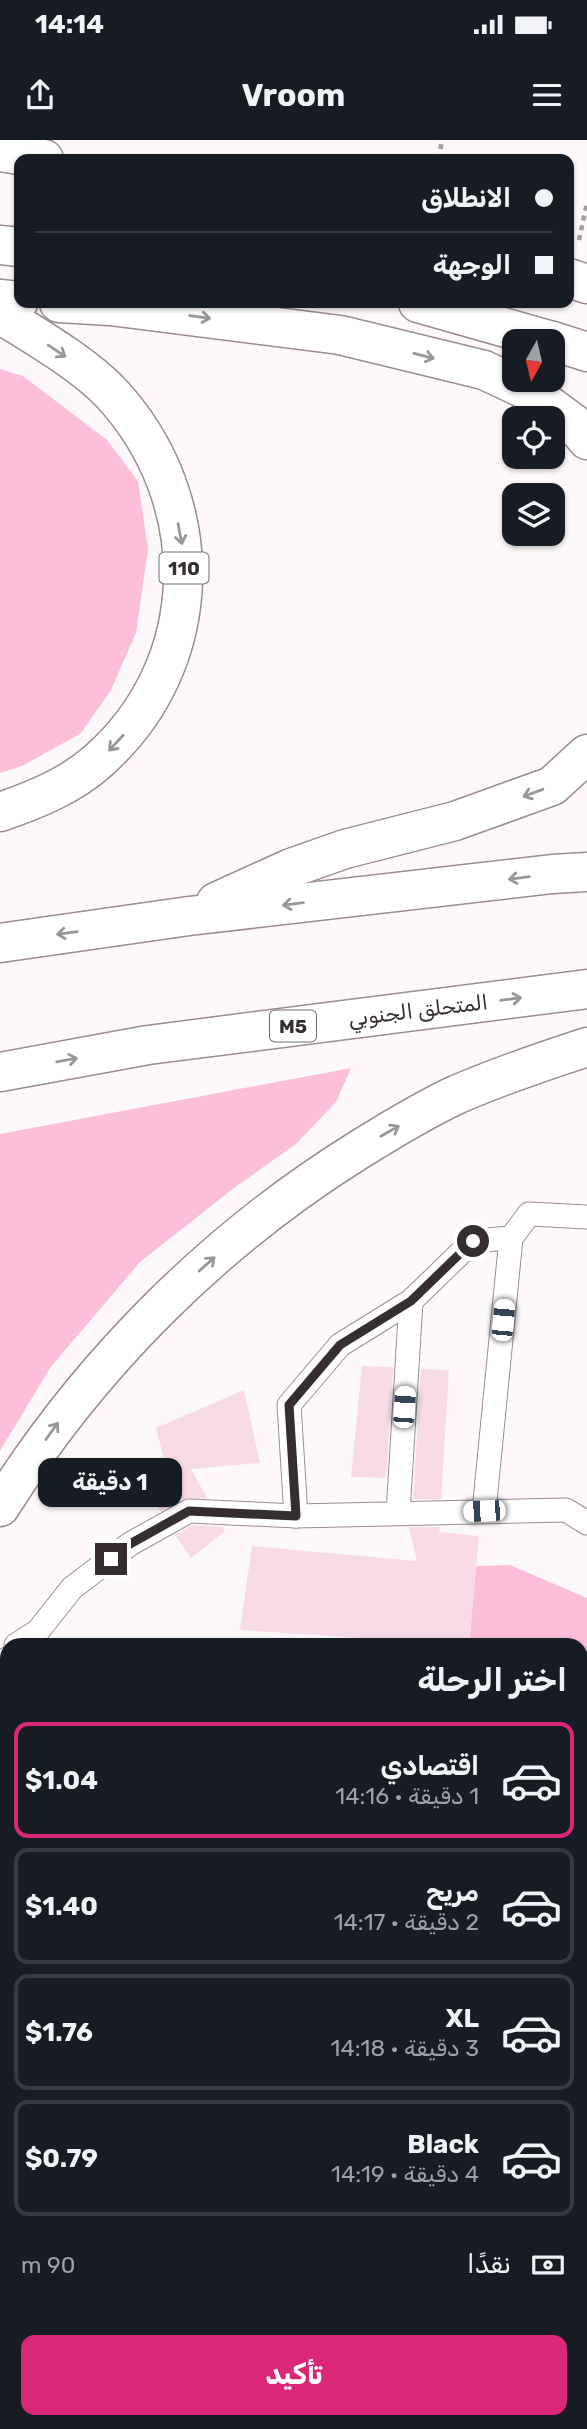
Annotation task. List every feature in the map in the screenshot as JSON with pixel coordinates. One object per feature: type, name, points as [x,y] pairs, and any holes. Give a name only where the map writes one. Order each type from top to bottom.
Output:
[{"type":"main road","points":[[126,308],[340,335],[484,370],[531,392],[573,423],[587,440]]},
{"type":"main road","points":[[436,308],[510,329]]},
{"type":"main road","name":"110","points":[[0,314],[64,355],[112,394],[148,443],[173,496],[184,553],[182,611],[166,668],[137,719],[98,762],[49,794],[0,812]]},
{"type":"main road","points":[[565,345],[587,352]]},
{"type":"main road","points":[[189,916],[239,890],[302,864],[388,836],[455,821],[552,786],[587,754]]},
{"type":"main road","points":[[0,943],[189,916],[587,872]]},
{"type":"main road","name":"المتحلق الجنوبي","points":[[0,1072],[148,1045],[587,989]]},
{"type":"main road","points":[[0,1507],[60,1420],[106,1365],[211,1259],[268,1213],[381,1136],[457,1095],[587,1047]]},
{"type":"lane","points":[[484,1511],[511,1238],[529,1214],[587,1217]]},
{"type":"lane","points":[[296,1516],[289,1405],[340,1345],[411,1301],[473,1241],[511,1238]]},
{"type":"lane","points":[[398,1513],[411,1301]]},
{"type":"lane","points":[[27,1638],[38,1631],[72,1588],[130,1544],[189,1511],[296,1516],[566,1510],[587,1523]]},
{"type":"shaded area","points":[[0,369],[23,376],[107,440],[138,481],[148,549],[136,633],[110,692],[80,734],[22,766],[0,773]]},
{"type":"shaded area","points":[[351,1068],[336,1102],[296,1144],[234,1188],[140,1262],[50,1368],[0,1451],[0,1134]]},
{"type":"shaded area","points":[[510,1565],[587,1598],[587,1638],[470,1638],[476,1566]]},
{"type":"building","points":[[362,1366],[393,1367],[386,1478],[351,1477]]},
{"type":"building","points":[[421,1369],[449,1370],[441,1499],[413,1499]]},
{"type":"building","points":[[244,1390],[260,1463],[191,1469],[207,1498],[183,1499],[160,1511],[143,1486],[172,1470],[167,1471],[156,1428]]},
{"type":"building","points":[[192,1525],[223,1527],[225,1531],[191,1558],[175,1535]]},
{"type":"building","points":[[409,1527],[440,1527],[439,1532],[479,1536],[470,1638],[362,1638],[240,1630],[252,1546],[417,1561]]},
{"type":"route","points":[[111,1559],[130,1544],[189,1511],[296,1516],[289,1405],[340,1345],[411,1301],[473,1241]]}]
